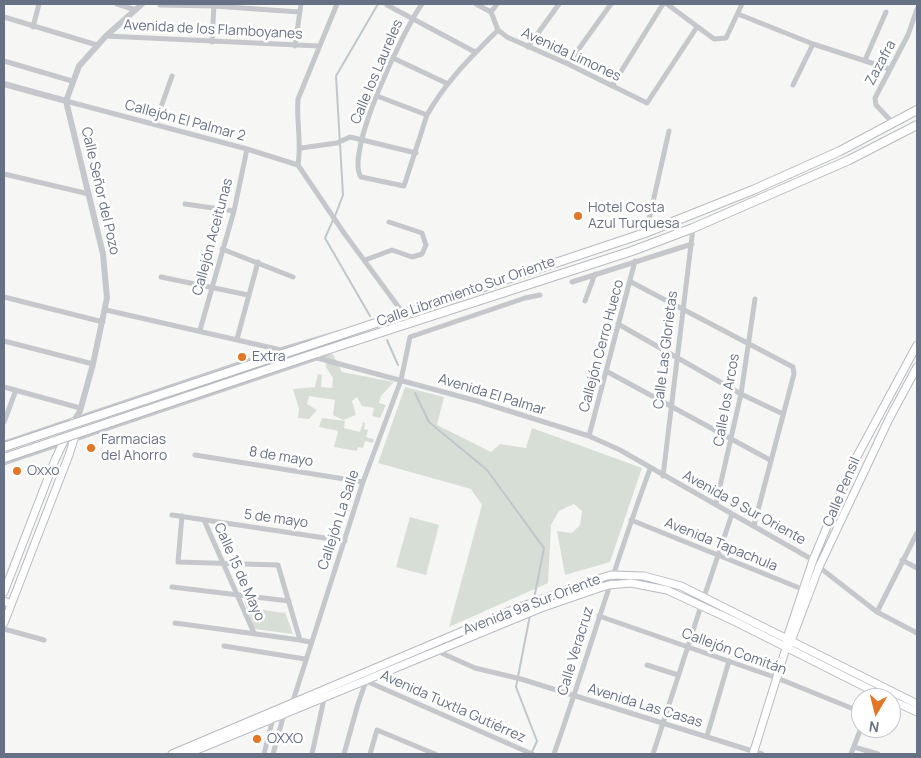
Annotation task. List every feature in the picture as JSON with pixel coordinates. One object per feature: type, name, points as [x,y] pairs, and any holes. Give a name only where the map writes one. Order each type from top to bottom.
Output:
[{"type":"main road","name":"Calle Libramiento Sur Oriente","points":[[4,445],[646,233],[840,151],[917,110]]},
{"type":"main road","name":"Calle Libramiento Sur Oriente","points":[[4,458],[632,251],[694,228],[849,160],[917,125]]},
{"type":"main road","name":"Calle Pensil","points":[[790,639],[802,589],[855,460],[917,345]]},
{"type":"main road","name":"Calle Pensil","points":[[756,753],[786,648],[819,567],[889,419],[917,367]]},
{"type":"main road","points":[[4,623],[7,602],[74,440],[78,417]]},
{"type":"main road","points":[[4,592],[63,444],[78,417]]},
{"type":"main road","name":"Avenida 9a Sur Oriente","points":[[172,754],[183,753],[273,719],[288,708],[401,662],[515,609],[611,576],[644,576],[660,579],[790,639],[917,704]]},
{"type":"main road","name":"Avenida 9a Sur Oriente","points":[[183,753],[275,710],[324,699],[366,681],[401,662],[437,651],[541,608],[608,585],[631,583],[667,590],[786,648],[861,688]]},
{"type":"main road","points":[[901,705],[917,712]]},
{"type":"street","points":[[33,27],[40,4]]},
{"type":"street","points":[[116,4],[136,10]]},
{"type":"street","points":[[4,84],[66,101],[79,66],[106,36],[142,4]]},
{"type":"street","points":[[295,46],[301,4]]},
{"type":"street","points":[[336,4],[298,99],[297,111],[301,148],[298,164],[353,246],[403,313]]},
{"type":"street","name":"Calle los Laureles","points":[[416,153],[404,186],[359,175],[357,164],[361,138],[411,18],[422,4]]},
{"type":"street","points":[[476,4],[491,12],[497,4]]},
{"type":"street","points":[[528,47],[559,4]]},
{"type":"street","points":[[568,64],[611,4]]},
{"type":"street","points":[[612,86],[663,4]]},
{"type":"street","points":[[667,4],[714,39],[720,40],[726,38],[738,14],[740,4]]},
{"type":"street","points":[[160,5],[214,5],[299,12]]},
{"type":"street","points":[[212,42],[214,5]]},
{"type":"street","points":[[387,5],[476,52]]},
{"type":"street","name":"Zazafra","points":[[893,123],[876,106],[875,98],[908,36],[917,9]]},
{"type":"street","name":"Avenida Limones","points":[[491,12],[492,20],[498,30],[507,37],[568,64],[647,103],[697,27]]},
{"type":"street","points":[[865,60],[886,12]]},
{"type":"street","points":[[738,14],[813,44],[890,69]]},
{"type":"street","points":[[4,18],[97,45]]},
{"type":"street","points":[[301,148],[337,143],[350,137],[361,138],[416,153],[427,115],[446,83],[498,30]]},
{"type":"street","name":"Avenida de los Flamboyanes","points":[[106,36],[320,46]]},
{"type":"street","points":[[793,85],[813,44]]},
{"type":"street","points":[[393,58],[446,83]]},
{"type":"street","points":[[4,61],[72,81]]},
{"type":"street","points":[[155,124],[172,76]]},
{"type":"street","points":[[377,96],[427,115]]},
{"type":"street","name":"Callejón El Palmar 2","points":[[66,101],[247,148],[298,164]]},
{"type":"street","name":"Calle Señor del Pozo","points":[[66,101],[89,194],[106,277],[106,310],[78,417]]},
{"type":"street","points":[[646,233],[669,131]]},
{"type":"street","name":"Callejón Aceitunas","points":[[200,330],[234,211],[247,148]]},
{"type":"street","points":[[4,174],[89,194]]},
{"type":"street","points":[[185,204],[234,211]]},
{"type":"street","points":[[365,260],[392,250],[412,257],[422,254],[426,241],[422,233],[389,222]]},
{"type":"street","name":"Calle Las Glorietas","points":[[663,476],[682,310],[694,228]]},
{"type":"street","points":[[572,282],[692,244]]},
{"type":"street","points":[[222,249],[293,277]]},
{"type":"street","name":"Callejón Cerro Hueco","points":[[590,436],[635,261]]},
{"type":"street","points":[[237,339],[258,262]]},
{"type":"street","points":[[585,301],[595,274]]},
{"type":"street","points":[[161,276],[248,295]]},
{"type":"street","points":[[631,282],[794,370],[754,524]]},
{"type":"street","name":"Callejón La Salle","points":[[273,754],[363,482],[403,380],[403,366],[410,337],[525,298],[540,295]]},
{"type":"street","points":[[4,297],[103,322]]},
{"type":"street","name":"Calle los Arcos","points":[[716,504],[741,394],[755,299]]},
{"type":"street","points":[[106,310],[200,330],[292,354]]},
{"type":"street","points":[[618,324],[741,394],[783,414]]},
{"type":"street","points":[[4,445],[78,417],[280,350],[335,332],[349,332]]},
{"type":"street","points":[[4,342],[93,364]]},
{"type":"street","name":"Avenida El Palmar","points":[[308,356],[317,356],[477,400],[590,436],[620,450],[663,476]]},
{"type":"street","points":[[4,463],[317,356]]},
{"type":"street","points":[[606,372],[770,460]]},
{"type":"street","points":[[4,387],[16,390],[78,417]]},
{"type":"street","points":[[4,422],[16,390]]},
{"type":"street","name":"8 de mayo","points":[[195,455],[363,482]]},
{"type":"street","name":"Calle Veracruz","points":[[554,754],[611,576],[650,469]]},
{"type":"street","name":"Avenida 9 Sur Oriente","points":[[663,476],[754,524],[813,560],[819,567],[877,612],[917,633]]},
{"type":"street","points":[[704,598],[732,514]]},
{"type":"street","name":"5 de mayo","points":[[172,515],[345,541]]},
{"type":"street","points":[[182,516],[178,562],[278,565],[300,640]]},
{"type":"street","name":"Calle 15 de Mayo","points":[[204,520],[221,563],[254,633]]},
{"type":"street","name":"Avenida Tapachula","points":[[630,520],[802,589]]},
{"type":"street","points":[[877,612],[917,533]]},
{"type":"street","points":[[902,560],[917,568]]},
{"type":"street","points":[[172,587],[289,601]]},
{"type":"street","points":[[653,754],[701,606]]},
{"type":"street","name":"Callejón Comitán","points":[[599,616],[777,678],[851,708]]},
{"type":"street","points":[[174,623],[310,642]]},
{"type":"street","points":[[4,629],[44,640]]},
{"type":"street","points":[[224,646],[304,659]]},
{"type":"street","name":"Avenida Las Casas","points":[[437,651],[475,668],[512,676],[756,753]]},
{"type":"street","points":[[707,736],[729,661]]},
{"type":"street","points":[[647,665],[678,675]]},
{"type":"street","points":[[344,754],[366,681]]},
{"type":"street","name":"Avenida Tuxtla Gutiérrez","points":[[366,681],[530,754]]},
{"type":"street","points":[[312,754],[324,699]]},
{"type":"street","points":[[264,754],[275,710]]},
{"type":"street","points":[[370,754],[377,730],[435,754]]},
{"type":"street","points":[[851,754],[857,738]]},
{"type":"street","points":[[854,747],[878,754]]},
{"type":"shaded area","points":[[333,354],[342,372],[394,382],[381,396],[379,403],[386,405],[380,418],[372,416],[374,408],[362,406],[357,397],[352,401],[356,415],[343,420],[333,415],[335,400],[309,396],[307,404],[317,410],[309,419],[298,418],[299,409],[293,389],[315,387],[318,374],[322,375],[321,387],[332,388],[333,378],[326,367],[325,356]]},
{"type":"shaded area","points":[[405,387],[444,397],[437,425],[491,452],[500,444],[526,448],[532,428],[642,468],[610,562],[565,575],[557,531],[572,533],[580,525],[582,511],[574,504],[559,511],[551,525],[548,583],[449,627],[482,505],[471,489],[378,463]]},
{"type":"shaded area","points":[[322,418],[345,421],[344,428],[360,432],[363,422],[365,423],[364,429],[368,430],[366,437],[374,439],[373,443],[365,441],[363,448],[358,447],[357,451],[334,447],[338,431],[319,427]]},
{"type":"shaded area","points":[[410,517],[439,525],[426,575],[396,567]]},
{"type":"shaded area","points":[[244,600],[258,602],[258,609],[285,612],[293,634],[254,629]]},
{"type":"waterway","points":[[335,216],[343,195],[336,76],[378,4]]},
{"type":"waterway","points":[[333,220],[325,238],[370,316]]},
{"type":"waterway","points":[[387,340],[398,365]]},
{"type":"waterway","points":[[415,393],[429,422],[487,470],[544,548],[534,599]]},
{"type":"waterway","points":[[530,615],[516,687],[537,741],[532,752]]},
{"type":"place","name":"Hotel Costa Azul Turquesa","points":[[578,216]]},
{"type":"place","name":"Extra","points":[[242,357]]},
{"type":"place","name":"Farmacias del Ahorro","points":[[91,448]]},
{"type":"place","name":"Oxxo","points":[[17,471]]},
{"type":"place","name":"OXXO","points":[[257,739]]}]
